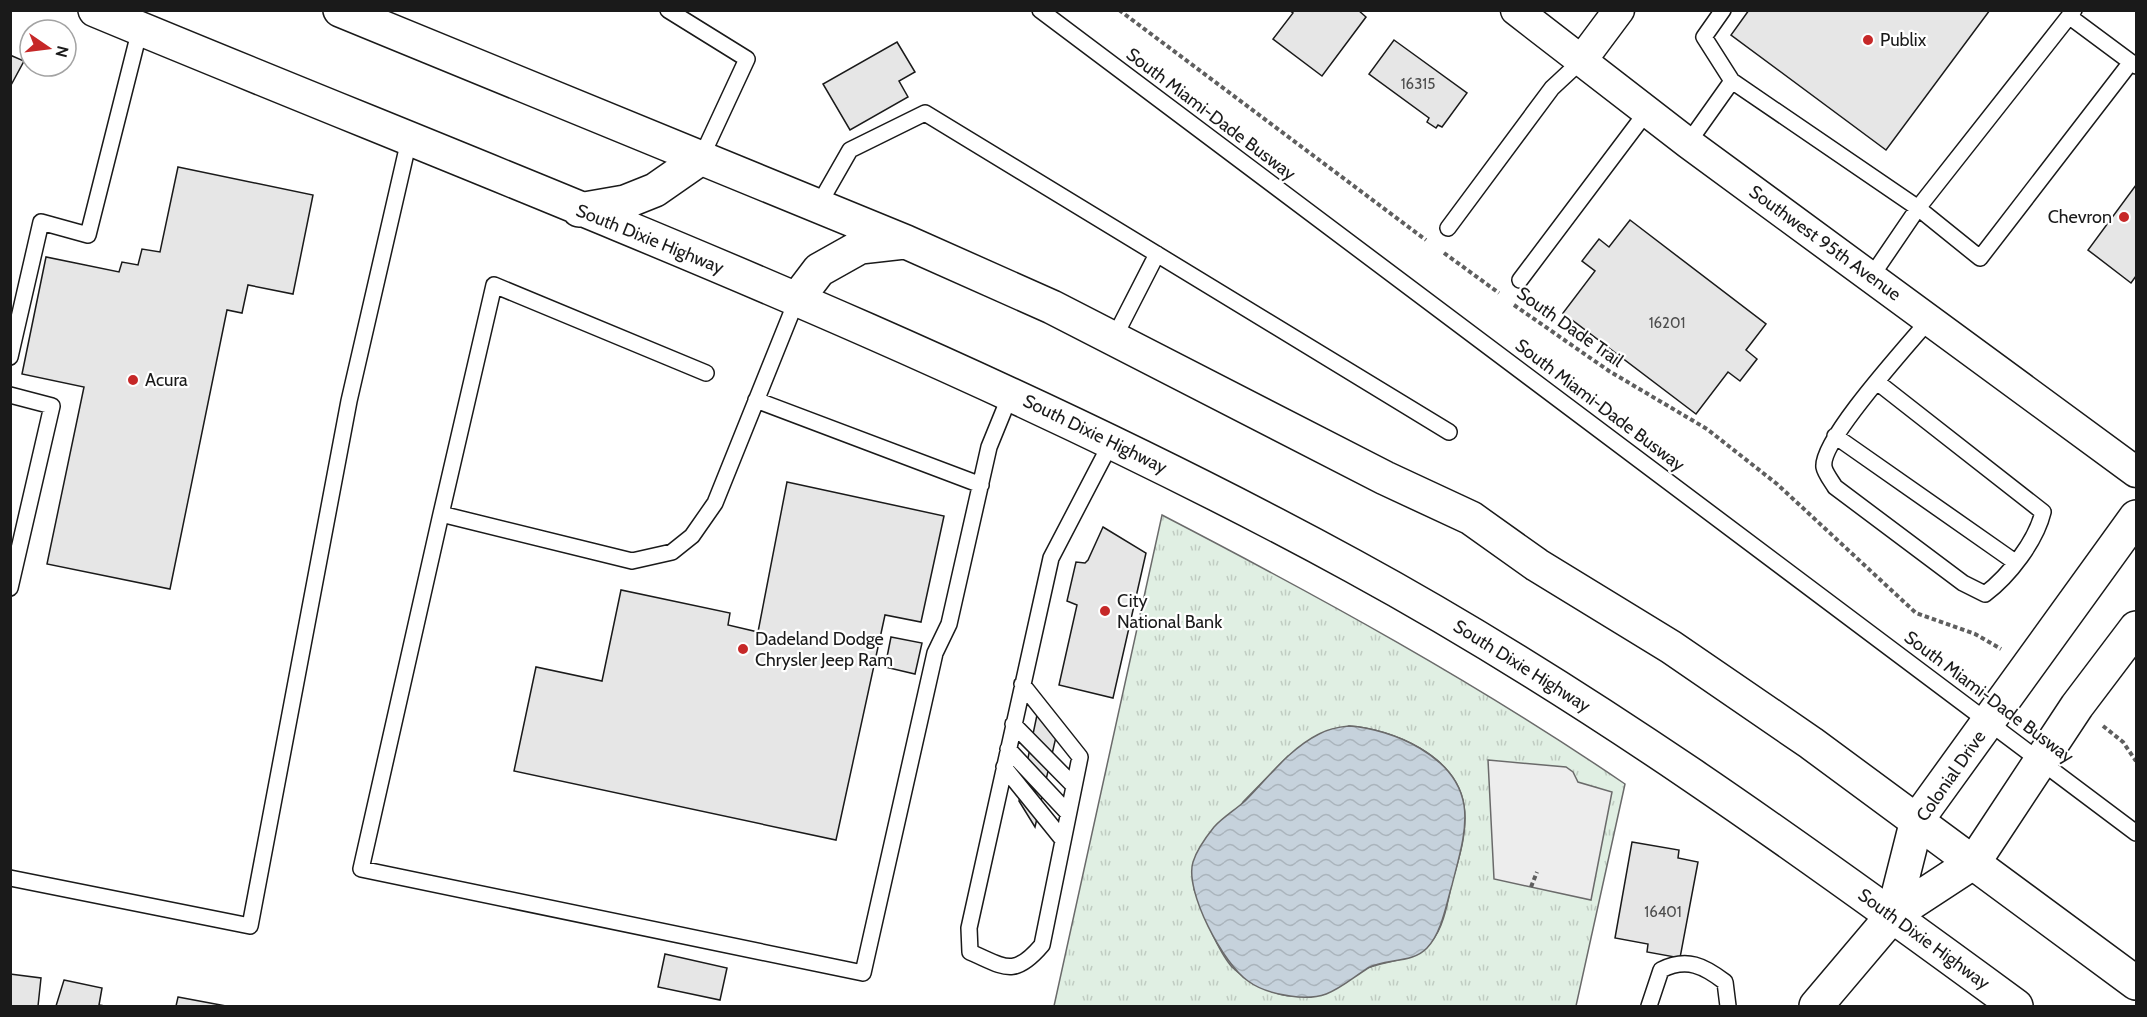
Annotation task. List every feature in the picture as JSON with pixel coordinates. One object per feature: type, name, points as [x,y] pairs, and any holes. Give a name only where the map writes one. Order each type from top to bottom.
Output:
[{"type":"main road","name":"South Dixie Highway","points":[[95,10],[797,299],[1011,393],[1112,441],[1358,568],[1499,651],[1625,730],[1760,821],[2016,1006]]},
{"type":"main road","points":[[358,14],[906,242],[1114,338],[1385,478],[1471,518],[1537,565],[1671,647],[1917,820],[2136,983]]},
{"type":"main road","points":[[579,210],[626,202],[655,190],[701,158]]},
{"type":"main road","points":[[797,299],[819,270],[860,247],[906,242]]},
{"type":"main road","name":"Colonial Drive","points":[[1893,915],[1917,820],[2136,517]]},
{"type":"main road","points":[[1816,1006],[1893,915],[1974,862],[2077,706],[2136,627]]},
{"type":"street","name":"Southwest 95th Avenue","points":[[1516,10],[1688,143],[2136,472]]},
{"type":"street","points":[[1581,61],[1619,10]]},
{"type":"lane","points":[[668,10],[747,59],[701,158]]},
{"type":"lane","name":"South Miami-Dade Busway","points":[[1040,10],[2136,833]]},
{"type":"lane","points":[[1723,10],[1704,37],[1732,81],[1918,208],[1980,258],[2134,64],[2072,14],[1918,208],[1871,277]]},
{"type":"lane","points":[[10,357],[41,222],[88,235],[140,29]]},
{"type":"lane","points":[[1448,228],[1552,88],[1581,61]]},
{"type":"lane","points":[[1688,143],[1732,81]]},
{"type":"lane","points":[[1520,280],[1648,110]]},
{"type":"lane","points":[[818,206],[850,150],[925,113],[1449,432]]},
{"type":"lane","points":[[10,878],[250,926],[349,401],[409,140]]},
{"type":"lane","points":[[1114,338],[1157,254]]},
{"type":"lane","points":[[706,372],[494,285],[361,869],[863,973],[935,653],[949,624],[989,447],[1011,393]]},
{"type":"lane","points":[[441,514],[632,561],[672,552],[692,536],[715,503],[797,299]]},
{"type":"lane","points":[[1877,382],[2043,512],[2040,522],[2014,562],[1997,585],[1985,594],[1963,583],[1836,488],[1824,467],[1827,450],[1835,436],[1877,382],[1929,320]]},
{"type":"lane","points":[[10,395],[52,406],[10,588]]},
{"type":"lane","points":[[756,400],[981,485]]},
{"type":"lane","points":[[1835,436],[2014,562]]},
{"type":"lane","points":[[1022,684],[1080,757],[1042,945],[1026,963],[1006,967],[970,952],[969,928],[1013,724],[1022,684],[1051,558],[1112,441]]},
{"type":"lane","points":[[1013,724],[1074,786]]},
{"type":"lane","points":[[1008,749],[1068,813]]},
{"type":"lane","points":[[1004,767],[1063,840]]},
{"type":"lane","points":[[1649,1006],[1661,970],[1675,963],[1706,967],[1725,982],[1728,1006]]},
{"type":"path","points":[[1119,10],[1430,242]]},
{"type":"path","name":"South Dade Trail","points":[[1440,249],[1578,351],[1707,429],[1777,484],[1916,613],[1975,634],[2007,654]]},
{"type":"path","points":[[2098,722],[2123,742],[2136,761]]},
{"type":"path","points":[[1531,887],[1537,872]]},
{"type":"green space","points":[[1162,515],[1397,642],[1512,711],[1625,784],[1576,1006],[1054,1006]],"holes":[[[1349,726],[1366,728],[1403,739],[1420,748],[1449,773],[1459,788],[1465,815],[1464,835],[1442,922],[1431,942],[1424,949],[1408,957],[1373,966],[1298,995],[1277,993],[1237,972],[1226,960],[1215,940],[1194,889],[1243,802],[1288,756]]]},
{"type":"shaded area","points":[[1488,760],[1566,767],[1573,772],[1578,782],[1612,792],[1591,900],[1494,879]]},
{"type":"water","points":[[1349,726],[1384,733],[1420,748],[1449,772],[1459,788],[1464,805],[1464,835],[1445,910],[1432,942],[1421,953],[1368,968],[1341,987],[1324,995],[1303,997],[1274,993],[1248,981],[1228,960],[1218,944],[1194,891],[1193,862],[1199,848],[1214,827],[1245,801],[1288,756],[1322,732]]},
{"type":"building","points":[[1289,10],[1358,10],[1366,17],[1322,76],[1273,39],[1293,13]]},
{"type":"building","points":[[1749,10],[1990,10],[1886,150],[1731,35]]},
{"type":"building","points":[[1394,40],[1467,93],[1442,127],[1438,125],[1436,128],[1427,122],[1429,118],[1369,74]]},
{"type":"building","points":[[897,42],[915,72],[899,81],[908,97],[850,130],[823,84]]},
{"type":"building","points":[[10,55],[18,58],[18,72],[10,87]]},
{"type":"building","name":"Acura","points":[[178,167],[313,195],[293,294],[248,285],[242,313],[227,310],[170,589],[47,564],[84,387],[22,374],[46,257],[119,272],[122,262],[138,265],[142,249],[160,252]]},
{"type":"building","name":"Chevron","points":[[2136,185],[2136,276],[2131,283],[2088,250]]},
{"type":"building","points":[[1630,220],[1766,324],[1746,350],[1757,359],[1740,381],[1728,372],[1696,414],[1563,313],[1595,271],[1582,261],[1599,239],[1609,247]]},
{"type":"building","name":"Dadeland Dodge Chrysler Jeep Ram","points":[[787,482],[944,516],[921,622],[885,615],[836,840],[514,771],[536,667],[602,681],[621,590],[730,613],[728,625],[758,632]]},
{"type":"building","name":"City National Bank","points":[[1103,527],[1146,553],[1113,698],[1059,685],[1077,605],[1067,601],[1076,562],[1085,563],[1088,560]]},
{"type":"building","points":[[891,637],[922,643],[915,674],[885,667]]},
{"type":"building","points":[[1037,715],[1056,737],[1035,827],[1019,801]]},
{"type":"building","points":[[1632,842],[1679,850],[1678,858],[1698,862],[1680,958],[1647,952],[1648,944],[1615,938]]},
{"type":"building","points":[[665,954],[727,968],[720,1000],[658,987]]},
{"type":"building","points":[[10,974],[41,978],[38,1006],[10,1006]]},
{"type":"building","points":[[64,980],[102,988],[99,1005],[105,1006],[56,1006]]},
{"type":"building","points":[[178,997],[226,1006],[176,1006]]},
{"type":"place","name":"Publix","points":[[1868,40]]},
{"type":"place","name":"Chevron","points":[[2124,217]]},
{"type":"place","name":"Acura","points":[[133,380]]},
{"type":"place","name":"City National Bank","points":[[1105,611]]},
{"type":"place","name":"Dadeland Dodge Chrysler Jeep Ram","points":[[743,649]]}]
